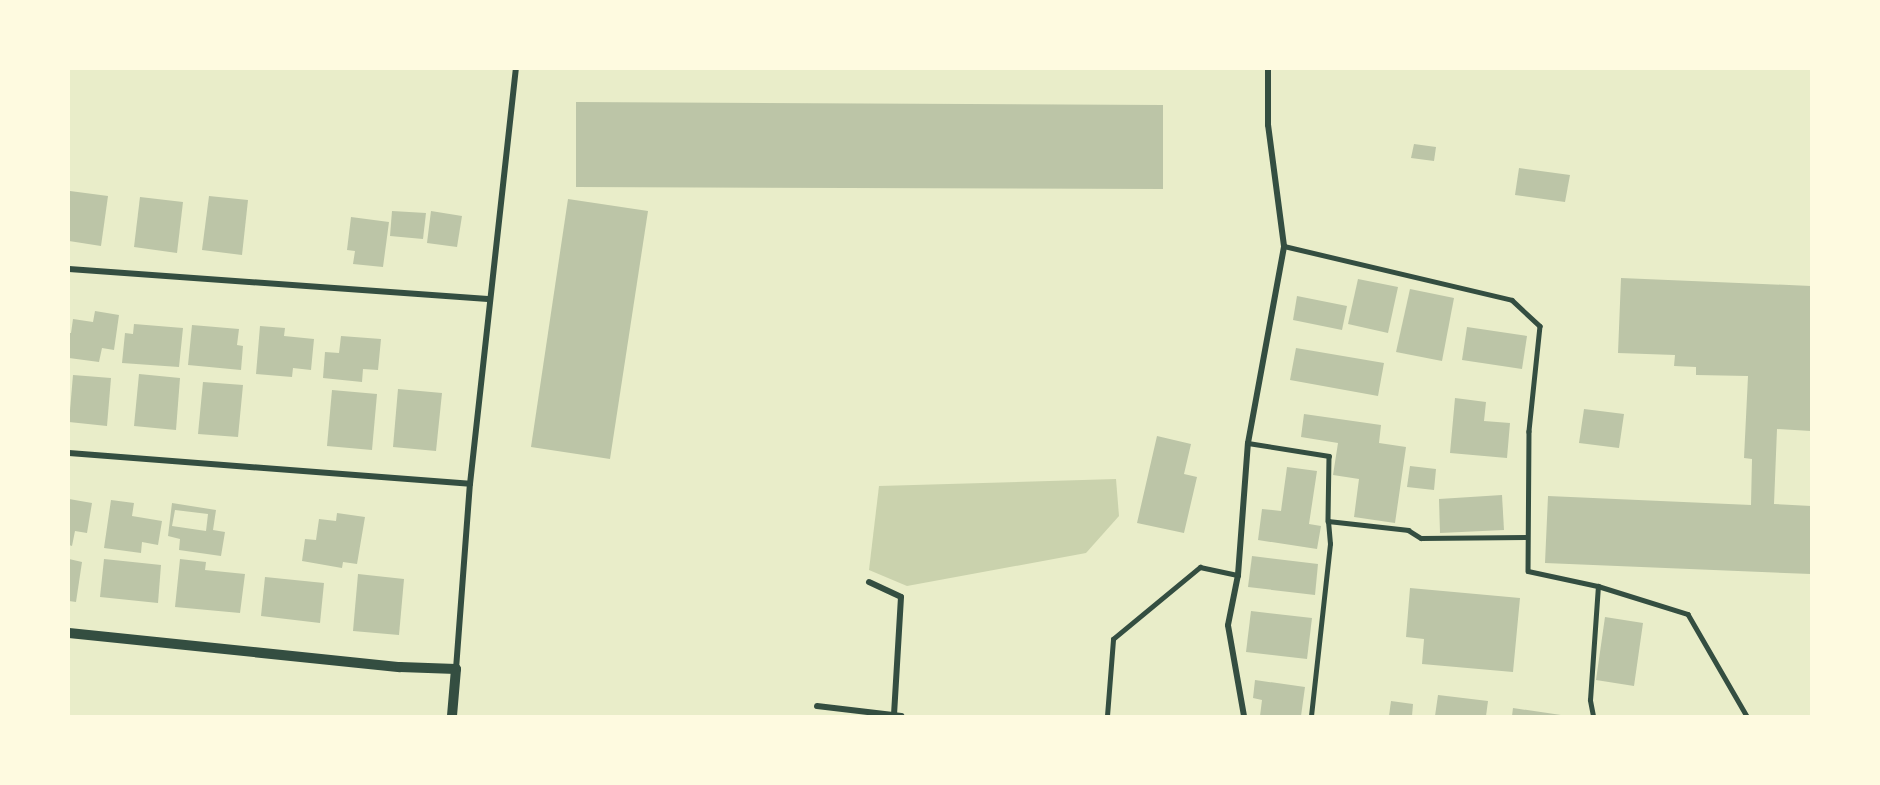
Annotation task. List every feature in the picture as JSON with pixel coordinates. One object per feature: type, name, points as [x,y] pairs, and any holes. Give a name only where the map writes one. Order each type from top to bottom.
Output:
[{"type":"street","points":[[452,716],[470,484],[488,299],[516,69]]},
{"type":"street","points":[[1244,716],[1228,625],[1238,575],[1248,443],[1284,246],[1269,125],[1268,69]]},
{"type":"street","points":[[69,269],[488,299]]},
{"type":"street","points":[[69,453],[470,484]]},
{"type":"street","points":[[817,706],[898,715],[902,597],[869,582]]},
{"type":"street","points":[[69,633],[400,667],[456,669]]},
{"type":"lane","points":[[1284,246],[1512,300],[1540,326],[1529,431],[1528,571],[1598,586],[1688,614],[1748,716]]},
{"type":"lane","points":[[1248,443],[1329,456],[1330,544],[1311,716]]},
{"type":"lane","points":[[1328,521],[1408,530],[1421,538],[1527,537]]},
{"type":"lane","points":[[1107,716],[1113,639],[1200,567],[1238,575]]},
{"type":"lane","points":[[1593,716],[1590,700],[1598,586]]},
{"type":"green space","points":[[1116,479],[1119,516],[1086,553],[907,586],[869,570],[879,486]]},
{"type":"building","points":[[576,102],[1163,105],[1163,189],[576,187]]},
{"type":"building","points":[[1414,144],[1436,147],[1434,161],[1411,158]]},
{"type":"building","points":[[1519,168],[1570,175],[1565,202],[1515,195]]},
{"type":"building","points":[[70,191],[108,196],[101,246],[69,241]]},
{"type":"building","points":[[209,196],[248,200],[242,255],[202,250]]},
{"type":"building","points":[[140,197],[183,202],[177,253],[134,247]]},
{"type":"building","points":[[568,199],[648,211],[610,459],[531,447]]},
{"type":"building","points":[[392,211],[426,213],[423,239],[390,236]]},
{"type":"building","points":[[431,211],[462,216],[457,247],[427,243]]},
{"type":"building","points":[[351,217],[389,222],[383,267],[353,264],[355,251],[347,250]]},
{"type":"building","points":[[1621,278],[1811,286],[1811,431],[1777,429],[1774,504],[1811,506],[1811,574],[1545,563],[1548,496],[1751,505],[1752,459],[1744,458],[1748,376],[1696,375],[1696,367],[1674,366],[1675,355],[1618,353]]},
{"type":"building","points":[[1358,279],[1398,287],[1388,333],[1348,324]]},
{"type":"building","points":[[1410,289],[1454,298],[1442,361],[1396,352]]},
{"type":"building","points":[[1297,296],[1347,306],[1342,330],[1293,320]]},
{"type":"building","points":[[95,311],[119,315],[114,350],[102,348],[99,362],[69,358],[69,333],[71,333],[73,319],[93,322]]},
{"type":"building","points":[[134,324],[183,328],[179,367],[122,363],[125,333],[133,334]]},
{"type":"building","points":[[192,325],[239,329],[237,345],[243,346],[241,370],[188,365]]},
{"type":"building","points":[[260,326],[285,328],[284,336],[314,339],[311,370],[293,368],[292,377],[256,374]]},
{"type":"building","points":[[1467,327],[1527,336],[1522,369],[1462,360]]},
{"type":"building","points":[[341,336],[381,339],[378,370],[363,369],[362,382],[323,378],[325,352],[339,353]]},
{"type":"building","points":[[1296,348],[1384,363],[1378,396],[1290,380]]},
{"type":"building","points":[[139,374],[180,378],[176,430],[134,426]]},
{"type":"building","points":[[73,375],[111,378],[107,426],[69,422]]},
{"type":"building","points":[[203,382],[243,385],[238,437],[198,434]]},
{"type":"building","points":[[398,389],[442,393],[436,451],[393,447]]},
{"type":"building","points":[[332,390],[377,394],[372,450],[327,446]]},
{"type":"building","points":[[1455,398],[1486,402],[1484,421],[1510,423],[1507,458],[1450,453]]},
{"type":"building","points":[[1584,409],[1624,414],[1619,448],[1579,443]]},
{"type":"building","points":[[1304,414],[1381,425],[1379,443],[1406,447],[1395,523],[1354,517],[1359,479],[1333,475],[1338,443],[1301,437]]},
{"type":"building","points":[[1157,436],[1191,444],[1184,474],[1197,477],[1184,533],[1137,523]]},
{"type":"building","points":[[1410,466],[1436,469],[1434,490],[1407,487]]},
{"type":"building","points":[[1287,467],[1317,471],[1309,524],[1321,526],[1317,549],[1258,540],[1262,509],[1281,511]]},
{"type":"building","points":[[1502,495],[1504,530],[1440,533],[1439,499]]},
{"type":"building","points":[[69,499],[92,503],[87,533],[75,531],[72,546],[69,545]]},
{"type":"building","points":[[111,500],[134,503],[132,516],[162,521],[158,545],[142,542],[141,553],[104,548]]},
{"type":"building","points":[[172,503],[216,510],[213,530],[225,532],[221,556],[179,550],[180,539],[168,536]],"holes":[[[175,510],[208,514],[206,531],[172,526]]]},
{"type":"building","points":[[337,513],[365,517],[357,564],[343,562],[342,568],[302,561],[305,539],[316,540],[319,519],[336,521]]},
{"type":"building","points":[[1252,556],[1318,564],[1315,595],[1248,587]]},
{"type":"building","points":[[69,559],[82,562],[76,602],[69,601]]},
{"type":"building","points":[[104,559],[161,565],[158,603],[100,597]]},
{"type":"building","points":[[180,559],[206,562],[205,570],[245,574],[240,613],[175,607]]},
{"type":"building","points":[[358,574],[404,579],[399,635],[353,631]]},
{"type":"building","points":[[265,577],[324,583],[320,623],[261,616]]},
{"type":"building","points":[[1410,588],[1520,598],[1513,672],[1422,664],[1424,639],[1406,637]]},
{"type":"building","points":[[1251,611],[1312,618],[1307,659],[1246,652]]},
{"type":"building","points":[[1605,617],[1643,623],[1634,686],[1596,680]]},
{"type":"building","points":[[1255,680],[1305,687],[1301,716],[1260,716],[1262,700],[1253,698]]},
{"type":"building","points":[[1438,695],[1488,701],[1486,716],[1435,716]]},
{"type":"building","points":[[1391,701],[1413,704],[1412,716],[1389,716]]},
{"type":"building","points":[[1513,708],[1561,715],[1561,716],[1512,716]]}]
